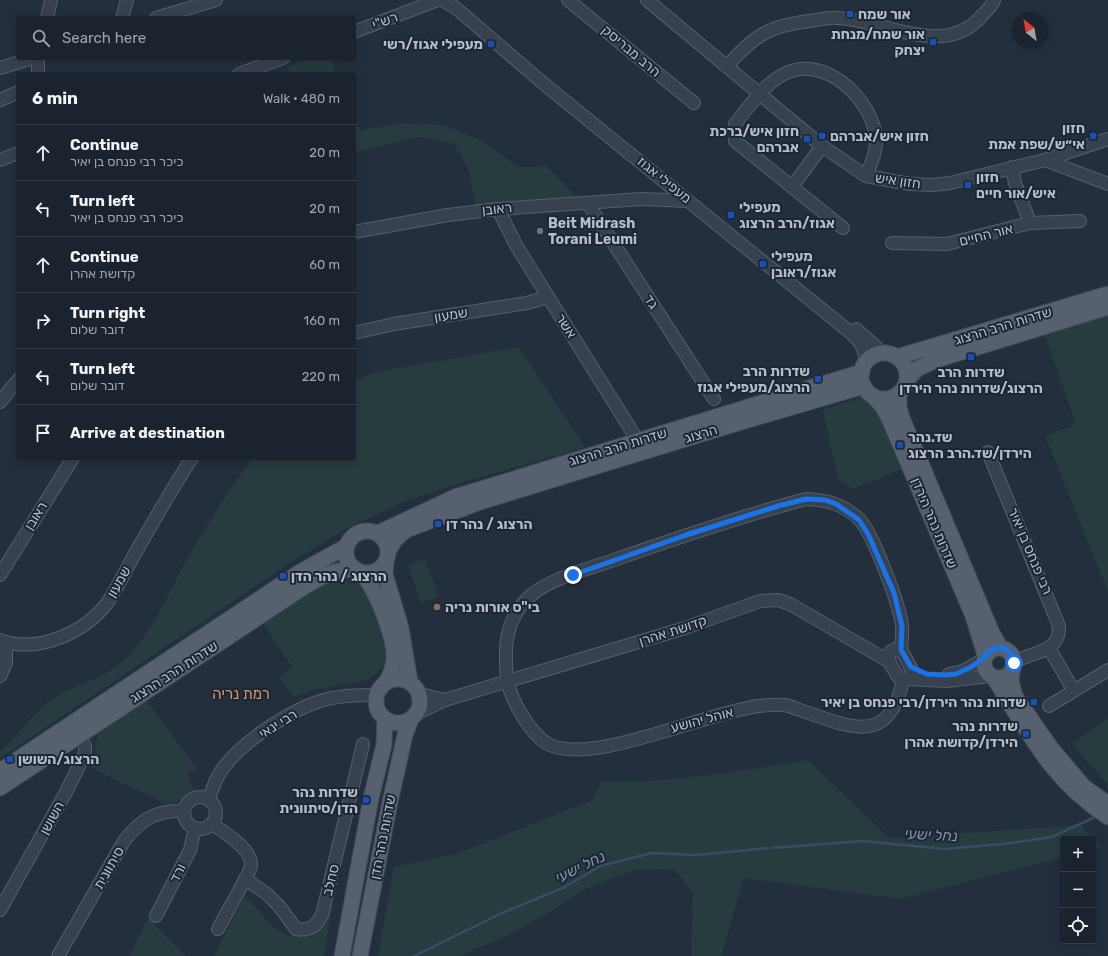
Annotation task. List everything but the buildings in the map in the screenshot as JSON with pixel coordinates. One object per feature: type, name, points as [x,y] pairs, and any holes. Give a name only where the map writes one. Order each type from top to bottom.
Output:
[{"type":"main road","name":"שדרות הרב הרצוג","points":[[890,355],[1108,294]]},
{"type":"main road","name":"שדרות הרב הרצוג","points":[[903,386],[916,369],[936,360],[1108,307]]},
{"type":"main road","points":[[890,355],[905,367],[903,386],[887,398],[866,379],[873,356],[890,355]]},
{"type":"main road","name":"שדרות הרב הרצוג","points":[[378,534],[455,497],[638,441],[866,379]]},
{"type":"main road","name":"הרצוג","points":[[388,556],[395,540],[406,530],[480,502],[734,424],[866,379]]},
{"type":"main road","name":"שדרות נהר הירדן","points":[[866,379],[891,423],[973,616],[985,657]]},
{"type":"main road","name":"שדרות נהר הירדן","points":[[903,386],[898,408],[1009,659],[1011,681],[1020,704],[1078,789],[1108,804]]},
{"type":"main road","points":[[387,681],[393,668],[394,656],[391,640],[374,590],[368,579],[357,570],[347,558],[347,546],[350,540],[359,532],[366,531],[378,534],[383,538],[388,556],[385,574],[401,628],[410,682],[420,694],[421,701],[413,717],[400,723],[384,719],[377,708],[376,695],[378,689],[387,681],[396,678],[410,682]]},
{"type":"main road","name":"שדרות הרב הרצוג","points":[[0,788],[76,729],[300,572],[347,546]]},
{"type":"main road","points":[[357,570],[372,573],[382,568],[388,556]]},
{"type":"main road","name":"שדרות הרב הרצוג","points":[[0,772],[76,729],[304,587],[327,574],[338,570],[357,570]]},
{"type":"main road","points":[[992,649],[1009,659],[1004,677],[992,677],[985,670],[985,657],[992,649]]},
{"type":"main road","name":"שדרות נהר הירדן","points":[[992,677],[1034,743],[1078,789],[1108,817]]},
{"type":"main road","name":"שדרות נהר הדן","points":[[361,950],[390,802],[405,735],[413,717]]},
{"type":"main road","name":"שדרות נהר הדן","points":[[342,954],[384,744],[384,719]]},
{"type":"street","points":[[47,16],[51,0]]},
{"type":"street","points":[[123,16],[127,0]]},
{"type":"street","points":[[162,16],[213,0]]},
{"type":"street","name":"רש\"י","points":[[356,31],[438,0]]},
{"type":"street","name":"הרב מבריסק","points":[[568,0],[694,103]]},
{"type":"street","name":"חזון איש","points":[[647,0],[822,146],[866,176],[910,184],[932,185],[970,179],[1012,167],[1045,160],[1108,139]]},
{"type":"street","points":[[727,66],[744,47],[760,35],[778,26],[836,18],[867,23],[899,32],[949,37],[974,24],[992,5],[994,0]]},
{"type":"street","name":"מעפילי אגוז","points":[[452,1],[544,84],[852,332],[864,348],[866,379]]},
{"type":"street","name":"מעפילי אגוז","points":[[452,1],[468,11],[548,80],[890,355]]},
{"type":"street","points":[[0,68],[26,60]]},
{"type":"street","points":[[38,60],[38,72]]},
{"type":"street","points":[[244,72],[278,60]]},
{"type":"street","points":[[735,124],[759,95],[774,80],[796,69],[815,70],[832,76],[848,86],[860,99],[871,118],[876,138],[875,150],[866,176]]},
{"type":"street","points":[[0,100],[16,93]]},
{"type":"street","points":[[735,141],[843,228]]},
{"type":"street","points":[[792,187],[822,146]]},
{"type":"street","points":[[0,160],[16,154]]},
{"type":"street","points":[[1045,160],[1108,184]]},
{"type":"street","points":[[1012,167],[1015,183],[1030,223]]},
{"type":"street","points":[[642,199],[651,196],[657,190],[658,182],[651,170]]},
{"type":"street","name":"ראובן","points":[[356,232],[448,215],[498,209],[588,204],[642,199],[672,199],[690,201]]},
{"type":"street","name":"גד","points":[[588,204],[714,399]]},
{"type":"street","name":"אשר","points":[[498,209],[517,247],[638,441]]},
{"type":"street","name":"אור החיים","points":[[892,243],[947,244],[1030,223],[1080,221]]},
{"type":"street","name":"שמעון","points":[[356,333],[394,324],[527,303],[548,297]]},
{"type":"street","points":[[0,402],[16,386]]},
{"type":"street","name":"רבי פנחס בן יאיר","points":[[988,452],[1058,620],[1059,638],[1049,648]]},
{"type":"street","name":"ראובן","points":[[0,575],[72,460]]},
{"type":"street","name":"שמעון","points":[[3,641],[25,645],[40,643],[64,636],[88,622],[107,602],[191,460]]},
{"type":"street","name":"אוהל יהושע","points":[[901,650],[902,626],[894,593],[868,534],[859,520],[836,504],[825,500],[806,499],[686,535],[592,568],[544,587],[529,597],[511,624],[506,638],[508,681],[516,702],[534,732],[549,744],[564,749],[579,750],[616,744],[720,714],[758,706],[786,705],[834,722],[861,728],[874,725],[886,718],[900,697],[908,675]]},
{"type":"street","name":"קדושת אהרן","points":[[413,717],[446,700],[684,628],[760,601],[778,600],[790,604],[890,662]]},
{"type":"street","points":[[0,676],[6,663],[3,641]]},
{"type":"street","points":[[1009,659],[1032,655],[1049,648],[1074,691]]},
{"type":"street","points":[[908,675],[901,650],[895,649],[890,652],[888,657],[898,677],[927,674],[945,675],[964,671],[985,657]]},
{"type":"street","points":[[1049,706],[1108,670]]},
{"type":"street","points":[[908,675],[947,681],[992,677]]},
{"type":"street","points":[[420,694],[446,700]]},
{"type":"street","name":"רבי ינאי","points":[[209,799],[219,775],[232,759],[251,741],[285,718],[308,706],[328,699],[376,695]]},
{"type":"street","name":"השושן","points":[[0,910],[66,792],[85,753],[85,746],[76,729]]},
{"type":"street","name":"סחלב","points":[[245,879],[267,894],[279,906],[296,929],[306,930],[318,923],[322,916],[349,808],[363,744]]},
{"type":"street","points":[[202,797],[209,799],[216,810],[216,818],[212,824],[204,829],[195,828],[187,823],[184,817],[184,811],[188,802],[192,798],[202,797]]},
{"type":"street","name":"סיתוונית","points":[[58,956],[124,841],[134,828],[160,812],[184,811]]},
{"type":"street","points":[[212,824],[241,846],[248,855],[251,864],[245,879],[218,928]]},
{"type":"street","name":"ורד","points":[[156,916],[190,850],[195,828]]},
{"type":"green space","points":[[306,60],[331,60],[336,72],[289,72],[286,67]]},
{"type":"green space","points":[[356,122],[360,131],[400,123],[443,125],[481,140],[518,167],[547,166],[578,199],[476,211],[469,170],[453,143],[419,137],[356,152]]},
{"type":"green space","points":[[1108,314],[1108,591],[1045,436],[1076,424],[1044,333]]},
{"type":"green space","points":[[519,347],[585,447],[457,484],[406,501],[349,527],[293,561],[0,758],[0,751],[13,739],[31,718],[51,700],[70,689],[109,672],[127,657],[136,647],[152,625],[208,523],[252,460],[356,460],[356,380],[376,372]]},
{"type":"green space","points":[[863,397],[872,400],[879,409],[904,468],[853,489],[838,479],[823,410]]},
{"type":"green space","points":[[425,559],[439,596],[421,603],[408,565]]},
{"type":"green space","points":[[336,575],[356,576],[360,585],[372,601],[383,638],[386,655],[384,665],[374,676],[365,681],[316,689],[294,697],[279,677],[292,667],[263,623]]},
{"type":"green space","points":[[146,700],[198,770],[187,772],[194,791],[171,806],[91,768],[100,727]]},
{"type":"green space","points":[[1108,718],[1108,785],[1072,744]]},
{"type":"green space","points":[[808,760],[889,838],[1081,825],[1091,836],[1060,836],[1060,858],[901,899],[744,878],[721,956],[691,956],[693,893],[675,870],[639,869],[591,886],[536,920],[503,938],[458,956],[378,956],[394,867],[459,853],[593,800],[601,782],[653,781],[731,772]]},
{"type":"green space","points":[[1096,842],[1101,847],[1096,848]]},
{"type":"green space","points":[[245,895],[275,929],[291,936],[333,901],[324,956],[214,956]]},
{"type":"green space","points":[[148,918],[186,956],[129,956]]},
{"type":"waterway","name":"נחל ישעי","points":[[772,848],[863,841],[944,849],[1003,844],[1052,837],[1097,816]]},
{"type":"waterway","name":"נחל ישעי","points":[[414,956],[502,913],[565,887],[600,866],[652,853],[695,855],[768,848]]},
{"type":"place","name":"אור שמח","points":[[850,14]]},
{"type":"place","name":"אור שמח/מנחת יצחק","points":[[933,42]]},
{"type":"place","name":"מעפילי אגוז/רשי","points":[[491,44]]},
{"type":"place","name":"חזון איש/אברהם","points":[[822,136]]},
{"type":"place","name":"חזון אי״ש/שפת אמת","points":[[1093,136]]},
{"type":"place","name":"חזון איש/ברכת אברהם","points":[[807,139]]},
{"type":"place","name":"חזון איש/אור חיים","points":[[968,185]]},
{"type":"place","name":"מעפילי אגוז/הרב הרצוג","points":[[731,215]]},
{"type":"place","name":"Beit Midrash Torani Leumi","points":[[540,231]]},
{"type":"place","name":"מעפילי אגוז/ראובן","points":[[763,264]]},
{"type":"place","name":"שדרות הרב הרצוג/שדרות נהר הירדן","points":[[971,357]]},
{"type":"place","name":"שדרות הרב הרצוג/מעפילי אגוז","points":[[818,379]]},
{"type":"place","name":"שד.נהר הירדן/שד.הרב הרצוג","points":[[900,445]]},
{"type":"place","name":"הרצוג / נהר דן","points":[[438,524]]},
{"type":"place","name":"הרצוג / נהר הדן","points":[[283,576]]},
{"type":"place","name":"בי\"ס אורות נריה","points":[[437,607]]},
{"type":"place","name":"שדרות נהר הירדן/רבי פנחס בן יאיר","points":[[1034,702]]},
{"type":"place","name":"שדרות נהר הירדן/קדושת אהרן","points":[[1026,734]]},
{"type":"place","name":"הרצוג/השושן","points":[[10,759]]},
{"type":"place","name":"שדרות נהר הדן/סיתוונית","points":[[366,800]]},
{"type":"district","name":"רמת נריה","points":[[241,694]]},
{"type":"route","points":[[573,575],[686,535],[778,506],[806,499],[825,500],[836,504],[859,520],[868,534],[894,593],[902,626],[901,650],[911,667],[927,674],[956,674],[971,667],[984,658],[985,655],[992,649],[1000,647],[1011,653],[1014,663]]}]
